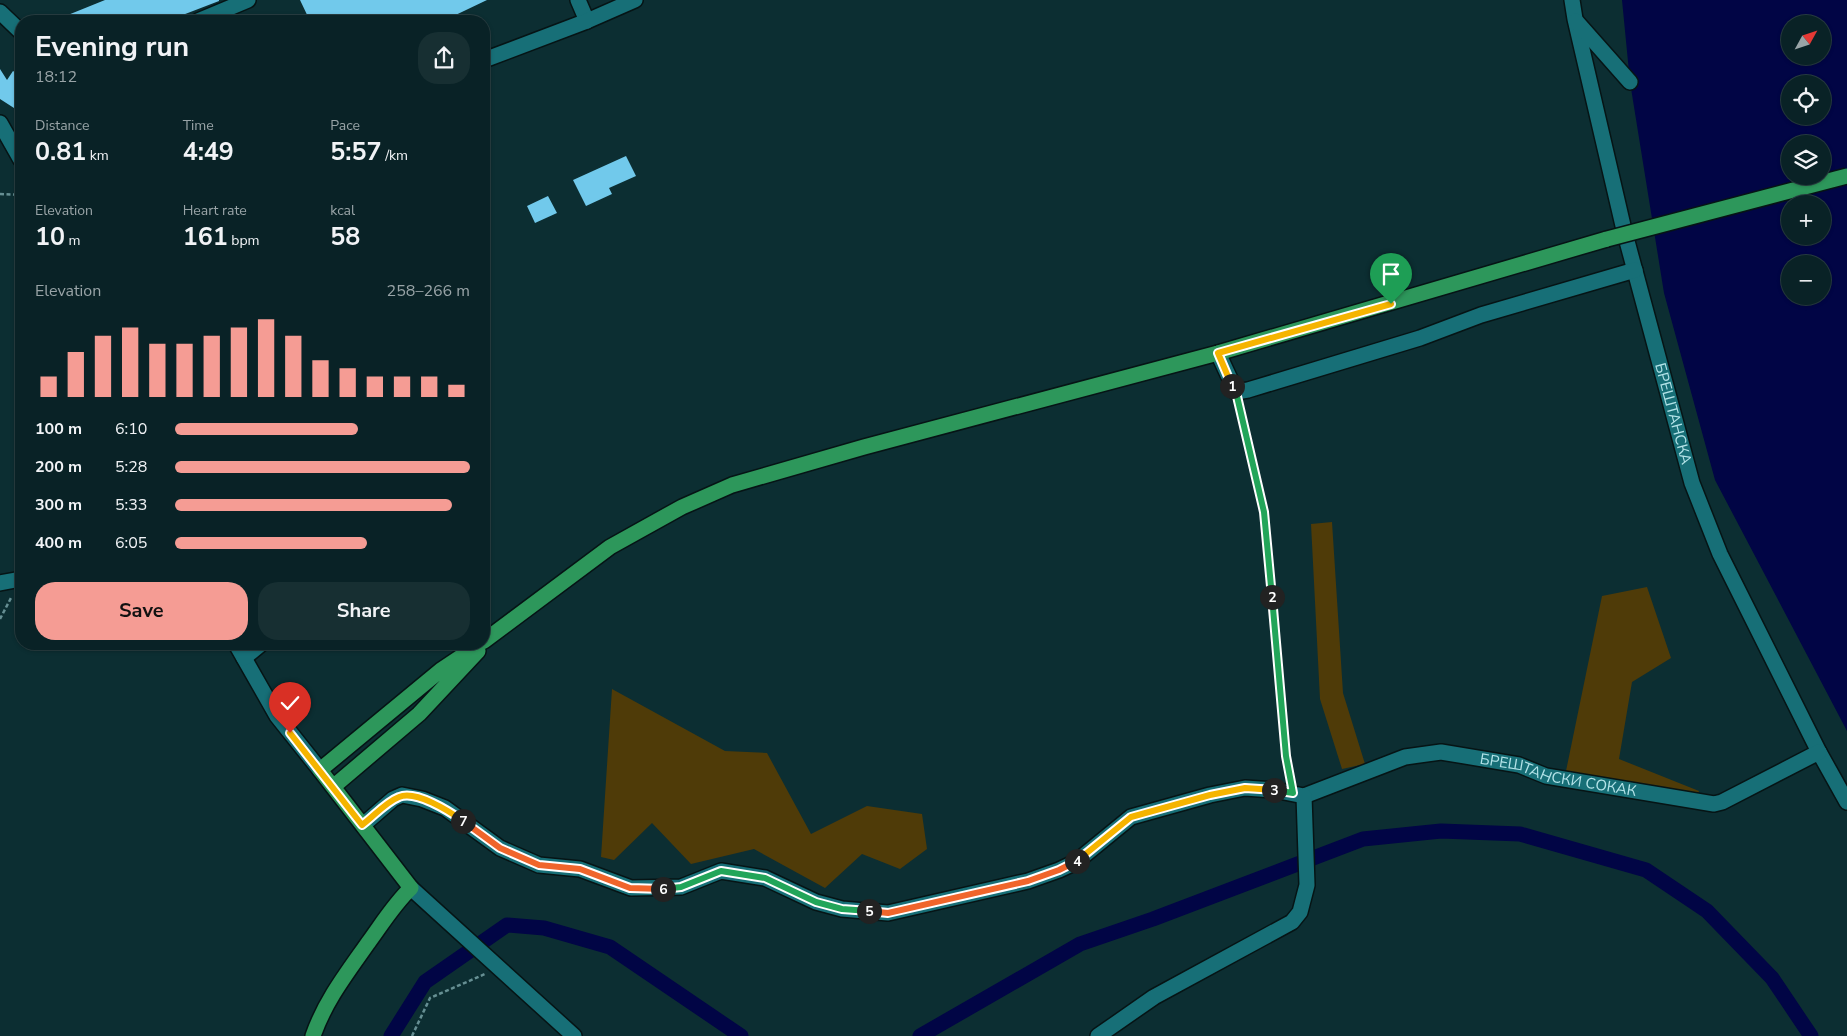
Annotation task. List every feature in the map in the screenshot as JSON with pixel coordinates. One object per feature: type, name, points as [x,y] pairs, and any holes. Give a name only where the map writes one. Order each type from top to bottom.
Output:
[{"type":"main road","points":[[490,635],[610,546],[682,507],[732,485],[873,444],[1218,353],[1607,240],[1847,176]]},
{"type":"main road","points":[[313,1036],[320,1015],[339,984],[399,900],[411,888],[320,770],[441,670],[470,650]]},
{"type":"main road","points":[[333,787],[419,714],[454,679],[476,650]]},
{"type":"street","points":[[212,15],[248,0]]},
{"type":"street","points":[[578,0],[587,21]]},
{"type":"street","points":[[490,58],[587,21],[635,0]]},
{"type":"street","name":"БРЕШТАНСКА","points":[[1572,0],[1635,270],[1692,482],[1720,554],[1819,752],[1847,802]]},
{"type":"street","points":[[0,12],[15,26]]},
{"type":"street","points":[[1575,19],[1630,82]]},
{"type":"street","points":[[0,123],[15,149]]},
{"type":"street","points":[[1218,353],[1236,392],[1420,338],[1481,315],[1635,270]]},
{"type":"street","points":[[0,584],[15,580]]},
{"type":"street","points":[[239,650],[278,716],[320,770]]},
{"type":"street","points":[[244,658],[254,650]]},
{"type":"street","name":"БРЕШТАНСКИ СОКАК","points":[[1299,794],[1405,757],[1441,752],[1519,765],[1546,776],[1714,804],[1731,798],[1819,752]]},
{"type":"street","points":[[362,825],[393,799],[402,795],[422,799],[444,808],[500,848],[539,865],[580,869],[630,888],[681,887],[721,871],[765,878],[816,902],[842,909],[888,913],[1028,881],[1059,870],[1076,862],[1131,817],[1210,795],[1245,788],[1299,794],[1305,851],[1306,885],[1300,912],[1292,922],[1154,997],[1098,1036]]},
{"type":"street","points":[[411,888],[574,1036]]},
{"type":"path","points":[[0,194],[15,195]]},
{"type":"path","points":[[1236,392],[1264,512],[1286,756],[1299,794]]},
{"type":"path","points":[[0,619],[13,595]]},
{"type":"path","points":[[412,1036],[430,998],[468,983],[498,968]]},
{"type":"shaded area","points":[[1622,0],[1847,0],[1847,731],[1715,480],[1664,293],[1630,82]]},
{"type":"shaded area","points":[[1332,522],[1343,693],[1365,764],[1342,769],[1320,699],[1311,524]]},
{"type":"shaded area","points":[[1647,587],[1671,658],[1632,682],[1619,759],[1699,791],[1697,798],[1566,771],[1602,596]]},
{"type":"shaded area","points":[[612,689],[725,751],[767,753],[811,834],[867,806],[922,814],[927,849],[900,869],[862,854],[825,888],[754,849],[691,864],[652,823],[614,860],[601,857]]},
{"type":"building","points":[[105,0],[219,0],[183,15],[68,15]]},
{"type":"building","points":[[300,0],[487,0],[456,15],[307,15]]},
{"type":"building","points":[[0,69],[7,80],[13,71],[15,72],[15,106],[14,108],[0,99]]},
{"type":"building","points":[[626,156],[636,176],[609,188],[612,194],[586,206],[573,180]]},
{"type":"building","points":[[548,196],[557,213],[535,223],[527,206]]},
{"type":"waterway","points":[[920,1036],[1080,944],[1153,919],[1363,839],[1441,831],[1520,834],[1646,870],[1707,911],[1772,978],[1811,1036]]},
{"type":"waterway","points":[[391,1036],[425,982],[507,925],[544,928],[610,947],[741,1036]]},
{"type":"route","points":[[290,733],[362,825],[393,799],[402,795],[422,799],[444,808],[500,848],[539,865],[562,869],[580,869],[630,888],[681,887],[721,871],[765,878],[816,902],[842,909],[888,913],[1028,881],[1059,870],[1076,862],[1131,817],[1210,795],[1245,788],[1293,793],[1286,756],[1264,512],[1236,392],[1225,372],[1218,353],[1391,304]]}]
